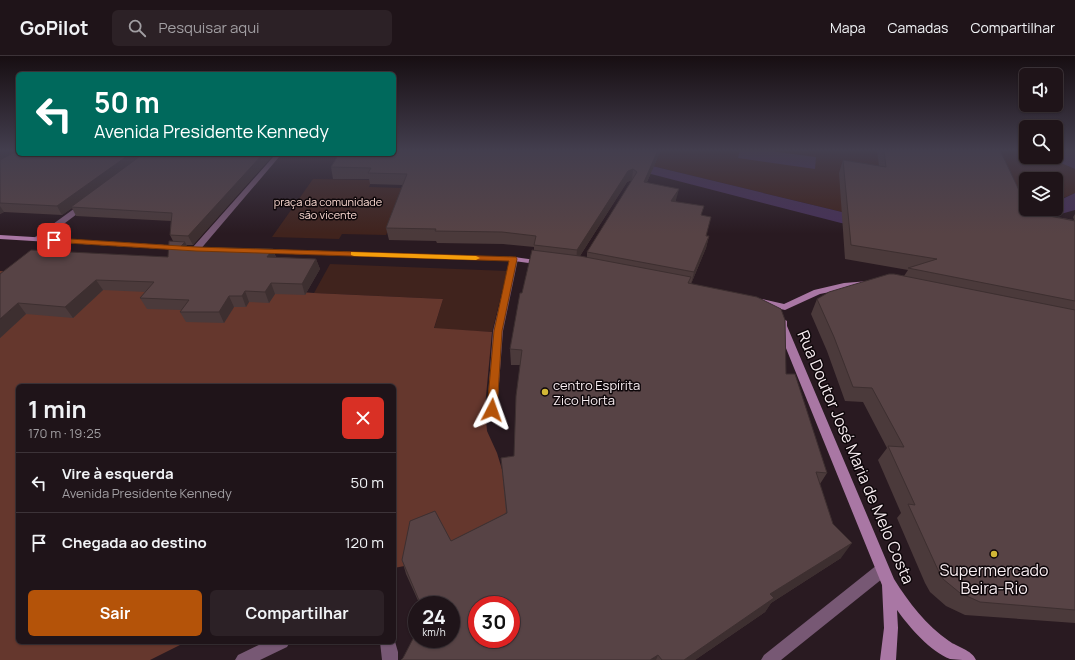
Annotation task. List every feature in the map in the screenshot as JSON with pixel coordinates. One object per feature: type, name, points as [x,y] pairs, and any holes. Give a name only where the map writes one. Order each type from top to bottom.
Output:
[{"type":"main road","points":[[0,237],[200,249]]},
{"type":"main road","points":[[251,251],[514,259],[550,263]]},
{"type":"main road","points":[[750,300],[785,307],[817,292],[857,284],[881,284]]},
{"type":"main road","name":"Rua Doutor José Maria de Melo Costa","points":[[785,307],[781,314],[782,326],[889,584],[910,616],[920,628],[945,648],[968,660]]},
{"type":"main road","points":[[888,660],[891,628],[889,584]]},
{"type":"street","points":[[200,249],[258,178]]},
{"type":"street","points":[[38,239],[89,201]]},
{"type":"street","points":[[492,410],[498,331],[514,259]]},
{"type":"street","points":[[769,660],[882,570]]},
{"type":"street","points":[[244,660],[278,644]]},
{"type":"street","points":[[388,644],[390,660]]},
{"type":"green space","points":[[702,178],[1019,178],[1019,209],[842,212]]},
{"type":"green space","points":[[1063,178],[1075,178],[1075,193],[1063,198]]},
{"type":"green space","name":"praça da comunidade são vicente","points":[[313,179],[372,180],[369,187],[402,188],[406,191],[386,235],[342,234],[339,239],[272,237]]},
{"type":"green space","points":[[330,264],[507,271],[492,332],[434,329],[443,299],[314,293]]},
{"type":"shaded area","points":[[667,178],[702,178],[842,212],[1019,210],[1019,216],[1054,216],[873,228],[841,223]]},
{"type":"shaded area","points":[[1075,193],[1075,210],[1063,213],[1063,199]]},
{"type":"shaded area","points":[[0,271],[314,293],[443,299],[434,328],[492,332],[485,407],[487,431],[497,453],[507,486],[510,507],[502,518],[415,564],[396,568],[396,384],[16,384],[16,644],[182,644],[150,660],[0,660]]},
{"type":"building","points":[[0,178],[96,178],[57,206],[0,203]]},
{"type":"building","points":[[110,178],[241,178],[188,236],[170,235],[172,213],[71,207]]},
{"type":"building","points":[[405,178],[623,178],[577,250],[534,245],[536,236],[502,232],[435,231],[436,229],[386,228]]},
{"type":"building","points":[[633,178],[646,178],[644,182],[679,189],[671,201],[704,206],[701,215],[711,217],[706,236],[709,236],[694,272],[587,252]]},
{"type":"building","points":[[845,178],[1013,178],[1019,190],[1019,216],[1049,216],[1075,221],[1075,301],[908,268],[937,259],[851,245]]},
{"type":"building","points":[[169,241],[185,242],[180,247],[273,249],[267,257],[316,259],[302,284],[271,283],[265,292],[245,291],[242,296],[229,296],[219,312],[180,312],[189,300],[140,298],[154,282],[96,280],[65,307],[18,303],[0,319],[0,274],[31,250],[168,257]]},
{"type":"building","points":[[532,250],[580,256],[691,277],[688,283],[757,297],[781,309],[785,320],[786,374],[795,374],[827,473],[816,472],[833,524],[852,543],[770,594],[774,598],[684,660],[662,660],[658,655],[650,660],[401,660],[408,648],[460,648],[460,596],[417,596],[402,560],[410,521],[435,511],[451,541],[507,513],[501,458],[514,456],[516,396],[522,350],[510,349],[520,293],[522,293]]},
{"type":"building","points":[[889,274],[1075,310],[1075,610],[980,602],[960,593],[943,579],[938,570],[908,504],[915,505],[888,446],[904,447],[872,388],[853,387],[834,337],[817,299],[829,292]]},
{"type":"slow traffic","points":[[354,254],[476,258]]},
{"type":"place","name":"centro Espírita Zico Horta","points":[[545,392]]},
{"type":"place","name":"Supermercado Beira-Rio","points":[[994,554]]},
{"type":"route","points":[[54,240],[196,249],[514,259],[498,331],[492,410]]}]
